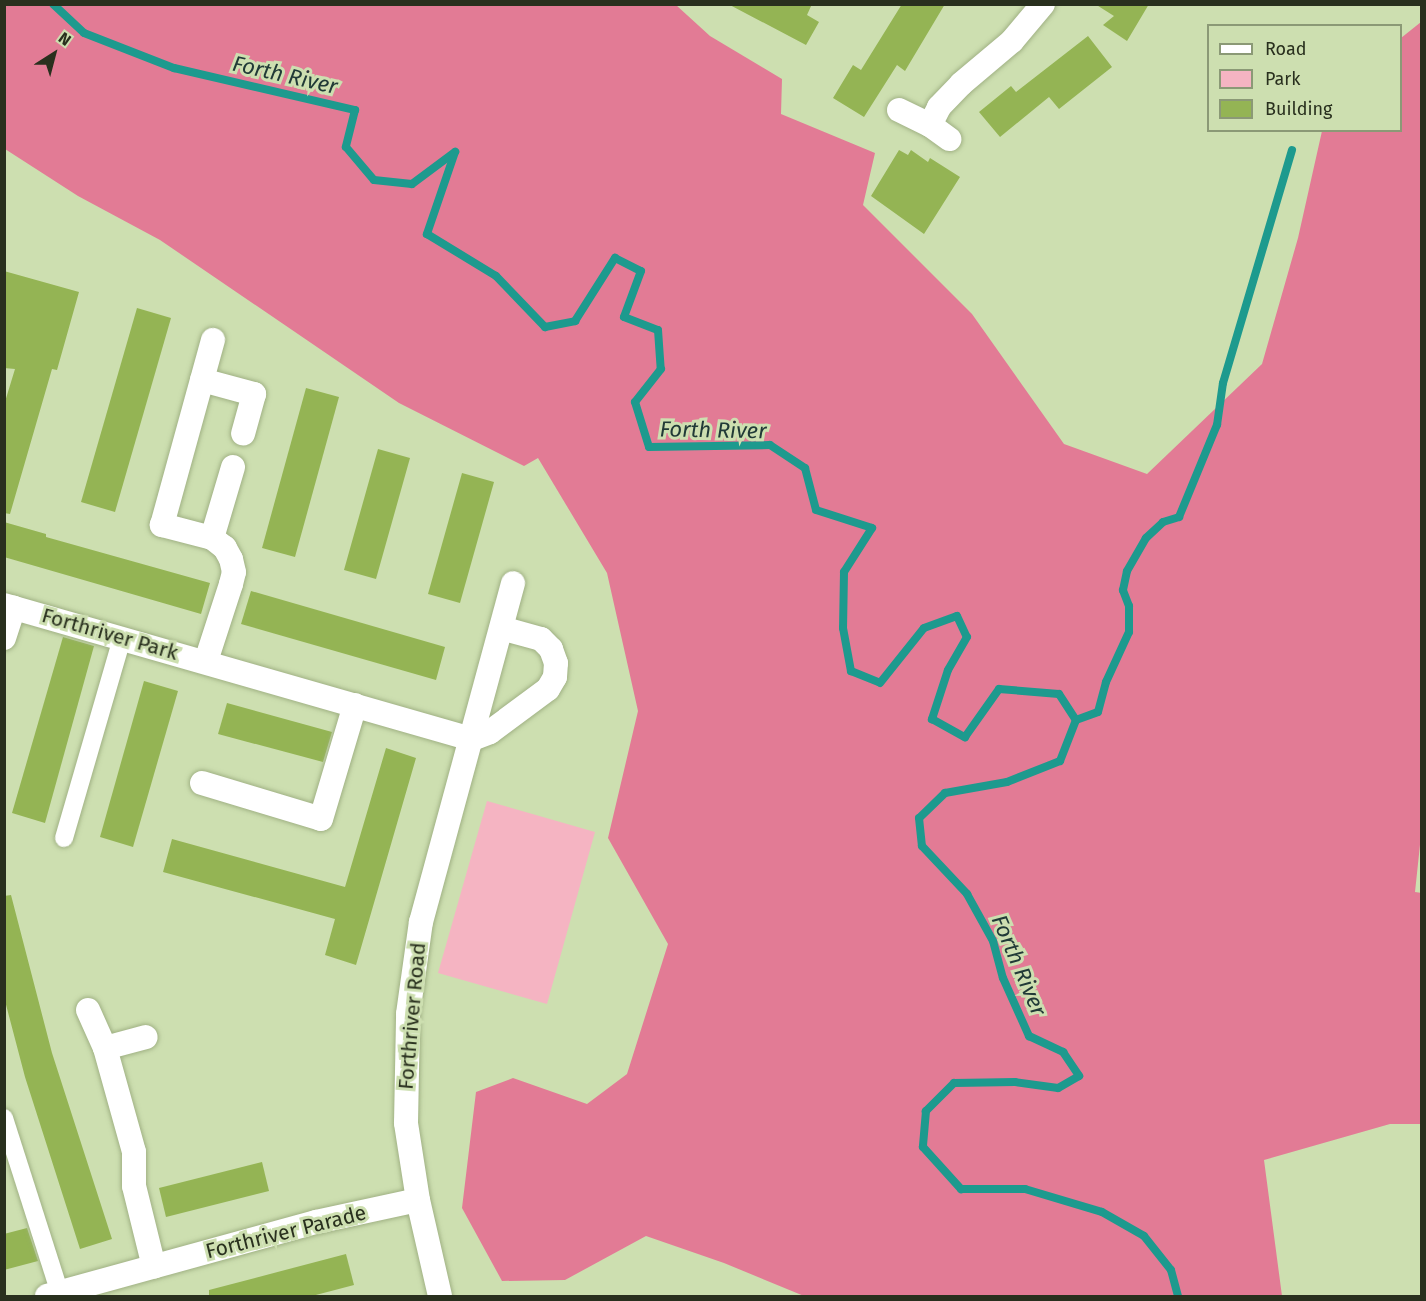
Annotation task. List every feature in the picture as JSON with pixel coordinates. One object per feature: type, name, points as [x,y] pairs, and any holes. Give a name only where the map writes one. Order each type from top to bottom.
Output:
[{"type":"street","points":[[930,124],[939,107],[961,84],[1012,41],[1043,4]]},
{"type":"street","points":[[899,110],[930,124],[949,139]]},
{"type":"street","points":[[213,340],[162,525],[212,538],[233,467]]},
{"type":"street","points":[[202,380],[254,394],[243,434]]},
{"type":"street","name":"Forthriver Park","points":[[206,661],[234,572],[225,548],[212,538]]},
{"type":"street","name":"Forthriver Road","points":[[440,1296],[418,1200],[406,1123],[408,1014],[421,922],[513,583]]},
{"type":"street","name":"Forthriver Park","points":[[4,638],[9,606],[472,739]]},
{"type":"street","points":[[472,739],[490,732],[507,720],[548,689],[555,677],[556,663],[551,649],[541,639],[501,628]]},
{"type":"street","points":[[64,838],[122,638]]},
{"type":"street","points":[[202,783],[321,819],[355,705]]},
{"type":"street","points":[[88,1010],[105,1048],[134,1152],[134,1186],[154,1267]]},
{"type":"street","points":[[105,1048],[146,1037]]},
{"type":"street","points":[[4,1118],[53,1295]]},
{"type":"street","name":"Forthriver Parade","points":[[53,1295],[315,1222],[418,1200]]},
{"type":"green space","points":[[487,801],[595,832],[547,1004],[438,973]]},
{"type":"shaded area","points":[[4,5],[676,5],[710,36],[782,79],[781,114],[875,153],[863,205],[972,314],[1064,444],[1147,474],[1262,364],[1298,238],[1322,132],[1402,132],[1402,37],[1421,22],[1422,826],[1415,892],[1422,893],[1421,1124],[1390,1124],[1264,1160],[1282,1296],[804,1296],[724,1263],[646,1236],[565,1280],[502,1281],[462,1208],[476,1092],[513,1078],[587,1104],[627,1074],[668,944],[608,838],[638,711],[607,573],[538,458],[524,466],[399,403],[160,240],[78,196],[5,149]]},
{"type":"building","points":[[728,4],[812,4],[807,15],[819,22],[806,45]]},
{"type":"building","points":[[902,4],[945,4],[905,71],[897,65],[864,117],[833,98],[853,65],[861,70]]},
{"type":"building","points":[[1095,4],[1149,4],[1127,41],[1103,25],[1114,16]]},
{"type":"building","points":[[1088,36],[1112,67],[1059,109],[1049,97],[1000,137],[979,112],[1011,86],[1016,92]]},
{"type":"building","points":[[899,150],[908,155],[911,150],[928,162],[930,158],[960,177],[924,234],[871,196]]},
{"type":"building","points":[[4,271],[79,292],[57,370],[52,369],[10,514],[4,513],[4,405],[15,369],[4,368]]},
{"type":"building","points":[[137,308],[171,318],[115,512],[81,502]]},
{"type":"building","points":[[306,388],[339,397],[295,557],[262,548]]},
{"type":"building","points":[[378,449],[410,458],[376,579],[344,570]]},
{"type":"building","points":[[462,473],[494,482],[460,603],[428,594]]},
{"type":"building","points":[[4,522],[46,534],[46,537],[210,583],[201,614],[4,557]]},
{"type":"building","points":[[251,591],[445,647],[436,680],[241,624]]},
{"type":"building","points":[[63,637],[94,646],[45,823],[12,813]]},
{"type":"building","points":[[144,681],[178,691],[133,847],[100,837]]},
{"type":"building","points":[[227,703],[332,732],[323,762],[218,734]]},
{"type":"building","points":[[386,748],[416,758],[356,965],[325,955],[335,919],[163,872],[172,839],[345,887]]},
{"type":"building","points":[[11,895],[52,1053],[112,1239],[80,1249],[25,1077],[4,997],[4,896]]},
{"type":"building","points":[[262,1162],[269,1191],[166,1217],[159,1188]]},
{"type":"building","points":[[27,1228],[38,1261],[4,1270],[4,1234]]},
{"type":"building","points":[[346,1254],[354,1285],[312,1296],[209,1296],[209,1290]]},
{"type":"waterway","name":"Forth River","points":[[53,4],[84,33],[174,68],[355,110],[346,147],[374,180],[412,184],[455,152],[427,234],[496,276],[545,327],[575,321],[615,258],[641,271],[624,317],[658,330],[661,369],[635,402],[649,447],[770,445],[805,468],[816,510],[872,528],[844,572],[843,628],[851,671],[880,683],[924,628],[957,616],[967,637],[948,670],[932,719],[965,737],[999,689],[1059,694],[1076,720]]},
{"type":"waterway","points":[[1076,720],[1098,712],[1106,682],[1129,632],[1129,606],[1123,590],[1127,571],[1146,538],[1163,522],[1179,517],[1217,425],[1223,383],[1292,150]]},
{"type":"waterway","name":"Forth River","points":[[1076,720],[1060,761],[1007,782],[945,793],[919,818],[922,846],[967,894],[993,941],[1003,978],[1029,1036],[1063,1052],[1079,1076],[1058,1088],[1015,1082],[954,1083],[926,1111],[923,1147],[961,1189],[1025,1189],[1102,1212],[1144,1236],[1171,1270],[1178,1296]]}]
